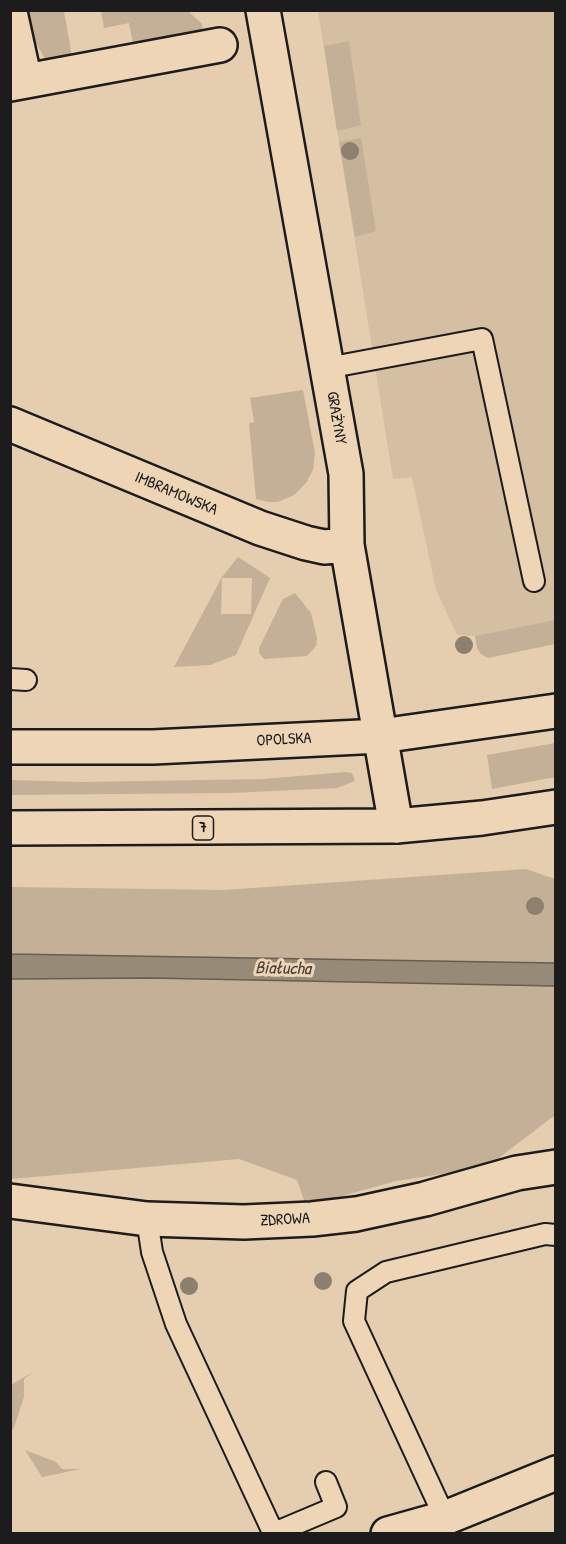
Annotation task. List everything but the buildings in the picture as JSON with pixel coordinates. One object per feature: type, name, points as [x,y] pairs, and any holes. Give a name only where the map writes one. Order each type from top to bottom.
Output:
[{"type":"street","name":"GRAŻYNY","points":[[263,10],[346,474],[347,544],[396,826]]},
{"type":"street","points":[[10,12],[18,83],[220,45]]},
{"type":"street","name":"IMBRAMOWSKA","points":[[10,424],[290,539],[324,546],[347,544]]},
{"type":"street","name":"OPOLSKA","points":[[10,747],[153,747],[381,736],[555,711]]},
{"type":"street","name":"7","points":[[10,828],[396,826],[482,818],[555,807]]},
{"type":"street","name":"ZDROWA","points":[[10,1201],[147,1219],[244,1222],[312,1219],[356,1214],[425,1199],[517,1173],[555,1167]]},
{"type":"street","points":[[388,1533],[445,1526],[555,1473]]},
{"type":"lane","points":[[327,368],[482,339],[534,581]]},
{"type":"lane","points":[[147,1219],[152,1252],[176,1324],[271,1528],[279,1531],[336,1507],[326,1482]]},
{"type":"lane","points":[[445,1526],[354,1321],[357,1291],[386,1272],[545,1234],[555,1235]]},
{"type":"shaded area","points":[[16,11],[64,11],[73,63],[57,66],[44,57],[36,43],[24,46]]},
{"type":"shaded area","points":[[101,11],[188,11],[202,24],[204,40],[135,54],[129,23],[104,28]]},
{"type":"shaded area","points":[[318,11],[555,11],[555,620],[475,636],[457,635],[436,590],[412,477],[393,479]]},
{"type":"shaded area","points":[[349,41],[361,125],[337,131],[324,46]]},
{"type":"shaded area","points":[[361,138],[376,231],[355,237],[339,142]]},
{"type":"shaded area","points":[[303,390],[315,453],[313,470],[306,483],[294,495],[278,502],[256,499],[249,423],[254,422],[250,398]]},
{"type":"shaded area","points":[[238,557],[270,578],[236,655],[210,665],[174,667],[222,577]],"holes":[[[222,578],[252,578],[251,614],[221,614]]]},
{"type":"shaded area","points":[[295,593],[311,613],[317,638],[316,646],[307,656],[264,659],[259,653],[259,648],[283,599]]},
{"type":"shaded area","points":[[555,620],[555,644],[488,658],[477,648],[475,636]]},
{"type":"shaded area","points":[[555,743],[555,777],[492,789],[487,755]]},
{"type":"shaded area","points":[[352,773],[355,781],[337,788],[232,793],[11,795],[11,780],[82,782],[263,779]]},
{"type":"shaded area","points":[[526,869],[555,879],[555,1115],[487,1167],[396,1181],[306,1206],[297,1180],[239,1159],[11,1179],[11,887],[224,890]]},
{"type":"shaded area","points":[[33,1372],[24,1379],[24,1397],[13,1430],[11,1426],[11,1385]]},
{"type":"shaded area","points":[[25,1450],[56,1462],[62,1469],[81,1469],[42,1477]]},
{"type":"water","name":"Białucha","points":[[10,954],[555,963],[555,986],[150,978],[11,979]]}]
